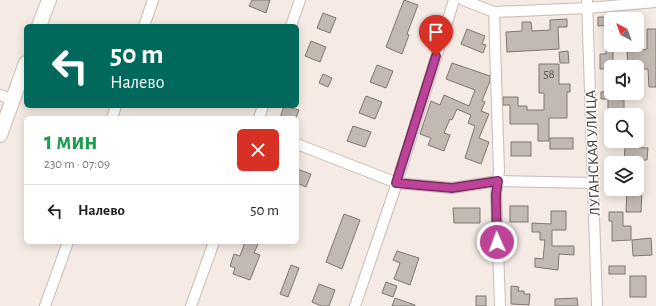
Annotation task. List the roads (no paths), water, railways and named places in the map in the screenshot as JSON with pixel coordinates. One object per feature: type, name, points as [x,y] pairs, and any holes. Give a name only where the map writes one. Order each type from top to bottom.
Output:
[{"type":"main road","points":[[41,24],[49,0]]},
{"type":"main road","points":[[0,135],[6,98],[24,66]]},
{"type":"street","points":[[145,24],[153,0]]},
{"type":"street","points":[[292,24],[300,0]]},
{"type":"street","points":[[355,306],[454,0]]},
{"type":"street","points":[[463,0],[494,12],[587,4],[656,2]]},
{"type":"street","name":"ЛУГАНСКАЯ УЛИЦА","points":[[587,4],[597,306]]},
{"type":"street","points":[[494,12],[498,181],[496,194],[500,306]]},
{"type":"street","points":[[299,145],[396,183],[452,188],[498,181],[594,183]]},
{"type":"street","points":[[45,306],[67,244]]},
{"type":"street","points":[[191,306],[213,244]]}]
